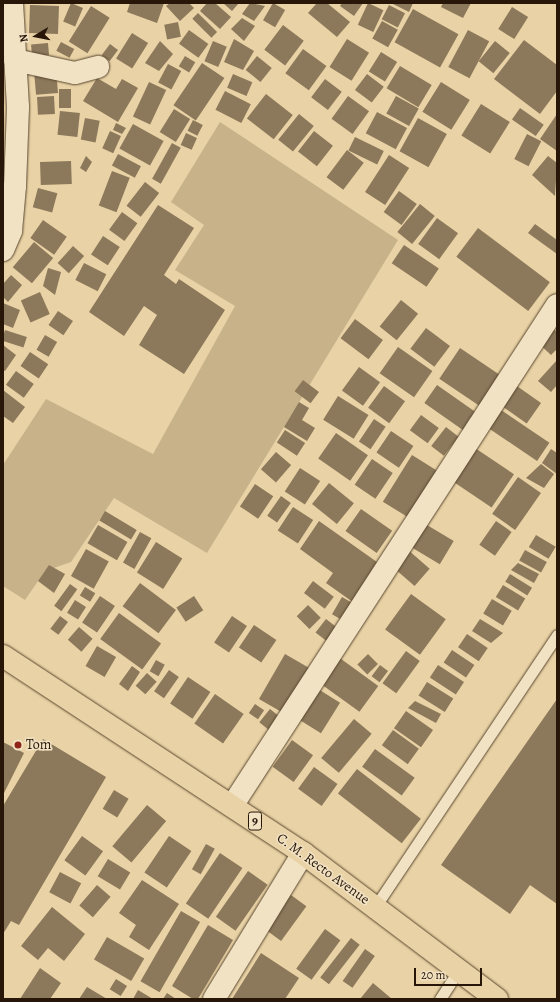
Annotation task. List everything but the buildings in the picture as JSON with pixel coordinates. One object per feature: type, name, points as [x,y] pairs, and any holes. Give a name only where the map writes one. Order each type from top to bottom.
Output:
[{"type":"highway","name":"C. M. Recto Avenue","points":[[3,656],[303,853],[497,999]]},
{"type":"street","points":[[3,250],[11,231],[15,186],[18,107],[12,3]]},
{"type":"street","points":[[15,60],[75,73],[98,67]]},
{"type":"street","points":[[232,806],[557,305]]},
{"type":"street","points":[[214,999],[303,853]]},
{"type":"lane","points":[[375,907],[557,636]]},
{"type":"lane","points":[[440,999],[459,970]]},
{"type":"shaded area","points":[[220,122],[398,240],[207,553],[114,498],[71,562],[45,571],[25,600],[3,586],[3,465],[46,399],[153,454],[235,306],[175,270],[204,225],[171,202]]},
{"type":"place","name":"Tom","points":[[18,745]]}]
